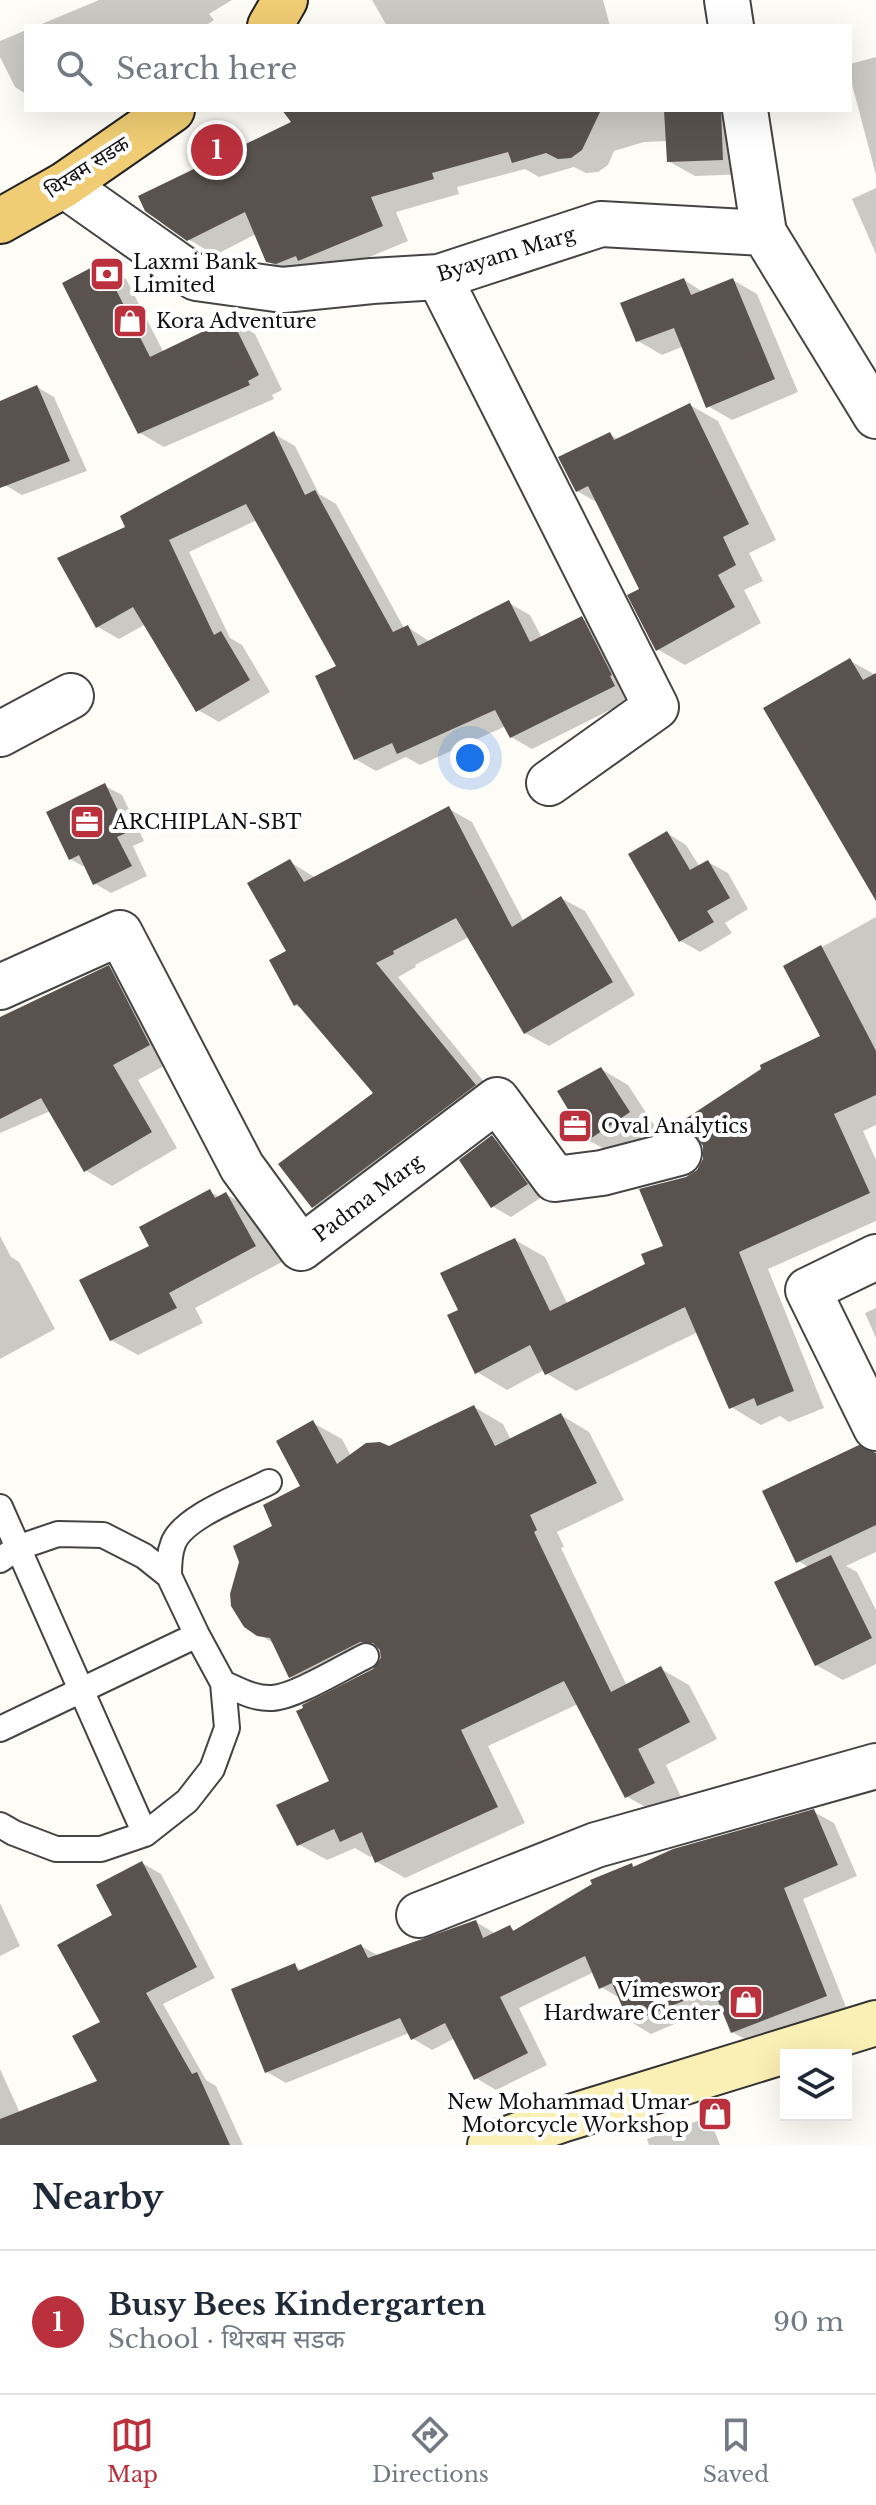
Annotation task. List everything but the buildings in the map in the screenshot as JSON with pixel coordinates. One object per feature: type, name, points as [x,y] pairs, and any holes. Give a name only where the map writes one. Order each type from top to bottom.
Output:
[{"type":"main road","points":[[271,24],[285,0]]},
{"type":"main road","name":"थिरबम सडक","points":[[0,221],[64,185],[169,112]]},
{"type":"main road","points":[[490,2145],[566,2132],[876,2023]]},
{"type":"street","points":[[727,0],[731,24]]},
{"type":"street","points":[[745,112],[764,233],[876,416]]},
{"type":"street","name":"Byayam Marg","points":[[64,185],[196,278],[283,290],[439,277],[601,224],[764,233]]},
{"type":"street","points":[[439,277],[656,707],[549,783]]},
{"type":"street","points":[[0,734],[71,696]]},
{"type":"street","name":"Padma Marg","points":[[0,987],[120,933],[242,1167],[301,1248],[497,1100],[555,1179],[602,1173],[679,1153]]},
{"type":"street","points":[[876,1257],[808,1290],[876,1428]]},
{"type":"street","points":[[419,1915],[596,1845],[876,1766]]},
{"type":"lane","points":[[169,1576],[173,1541],[185,1527],[269,1482]]},
{"type":"lane","points":[[0,1507],[8,1554],[80,1691],[145,1834]]},
{"type":"lane","points":[[0,1825],[56,1849],[101,1849],[145,1834],[187,1801],[212,1769],[227,1728],[223,1683],[169,1576],[144,1556],[103,1535],[58,1534],[8,1554]]},
{"type":"lane","points":[[0,1729],[197,1635]]},
{"type":"lane","points":[[223,1683],[250,1695],[272,1698],[287,1695],[366,1656]]},
{"type":"place","name":"Busy Bees Kindergarten","points":[[217,150]]},
{"type":"place","name":"Laxmi Bank Limited","points":[[107,274]]},
{"type":"place","name":"Kora Adventure","points":[[130,321]]},
{"type":"place","name":"ARCHIPLAN-SBT","points":[[87,822]]},
{"type":"place","name":"Oval Analytics","points":[[575,1126]]},
{"type":"place","name":"Vimeswor Hardware Center","points":[[746,2002]]},
{"type":"place","name":"New Mohammad Umar Motorcycle Workshop","points":[[715,2114]]}]
